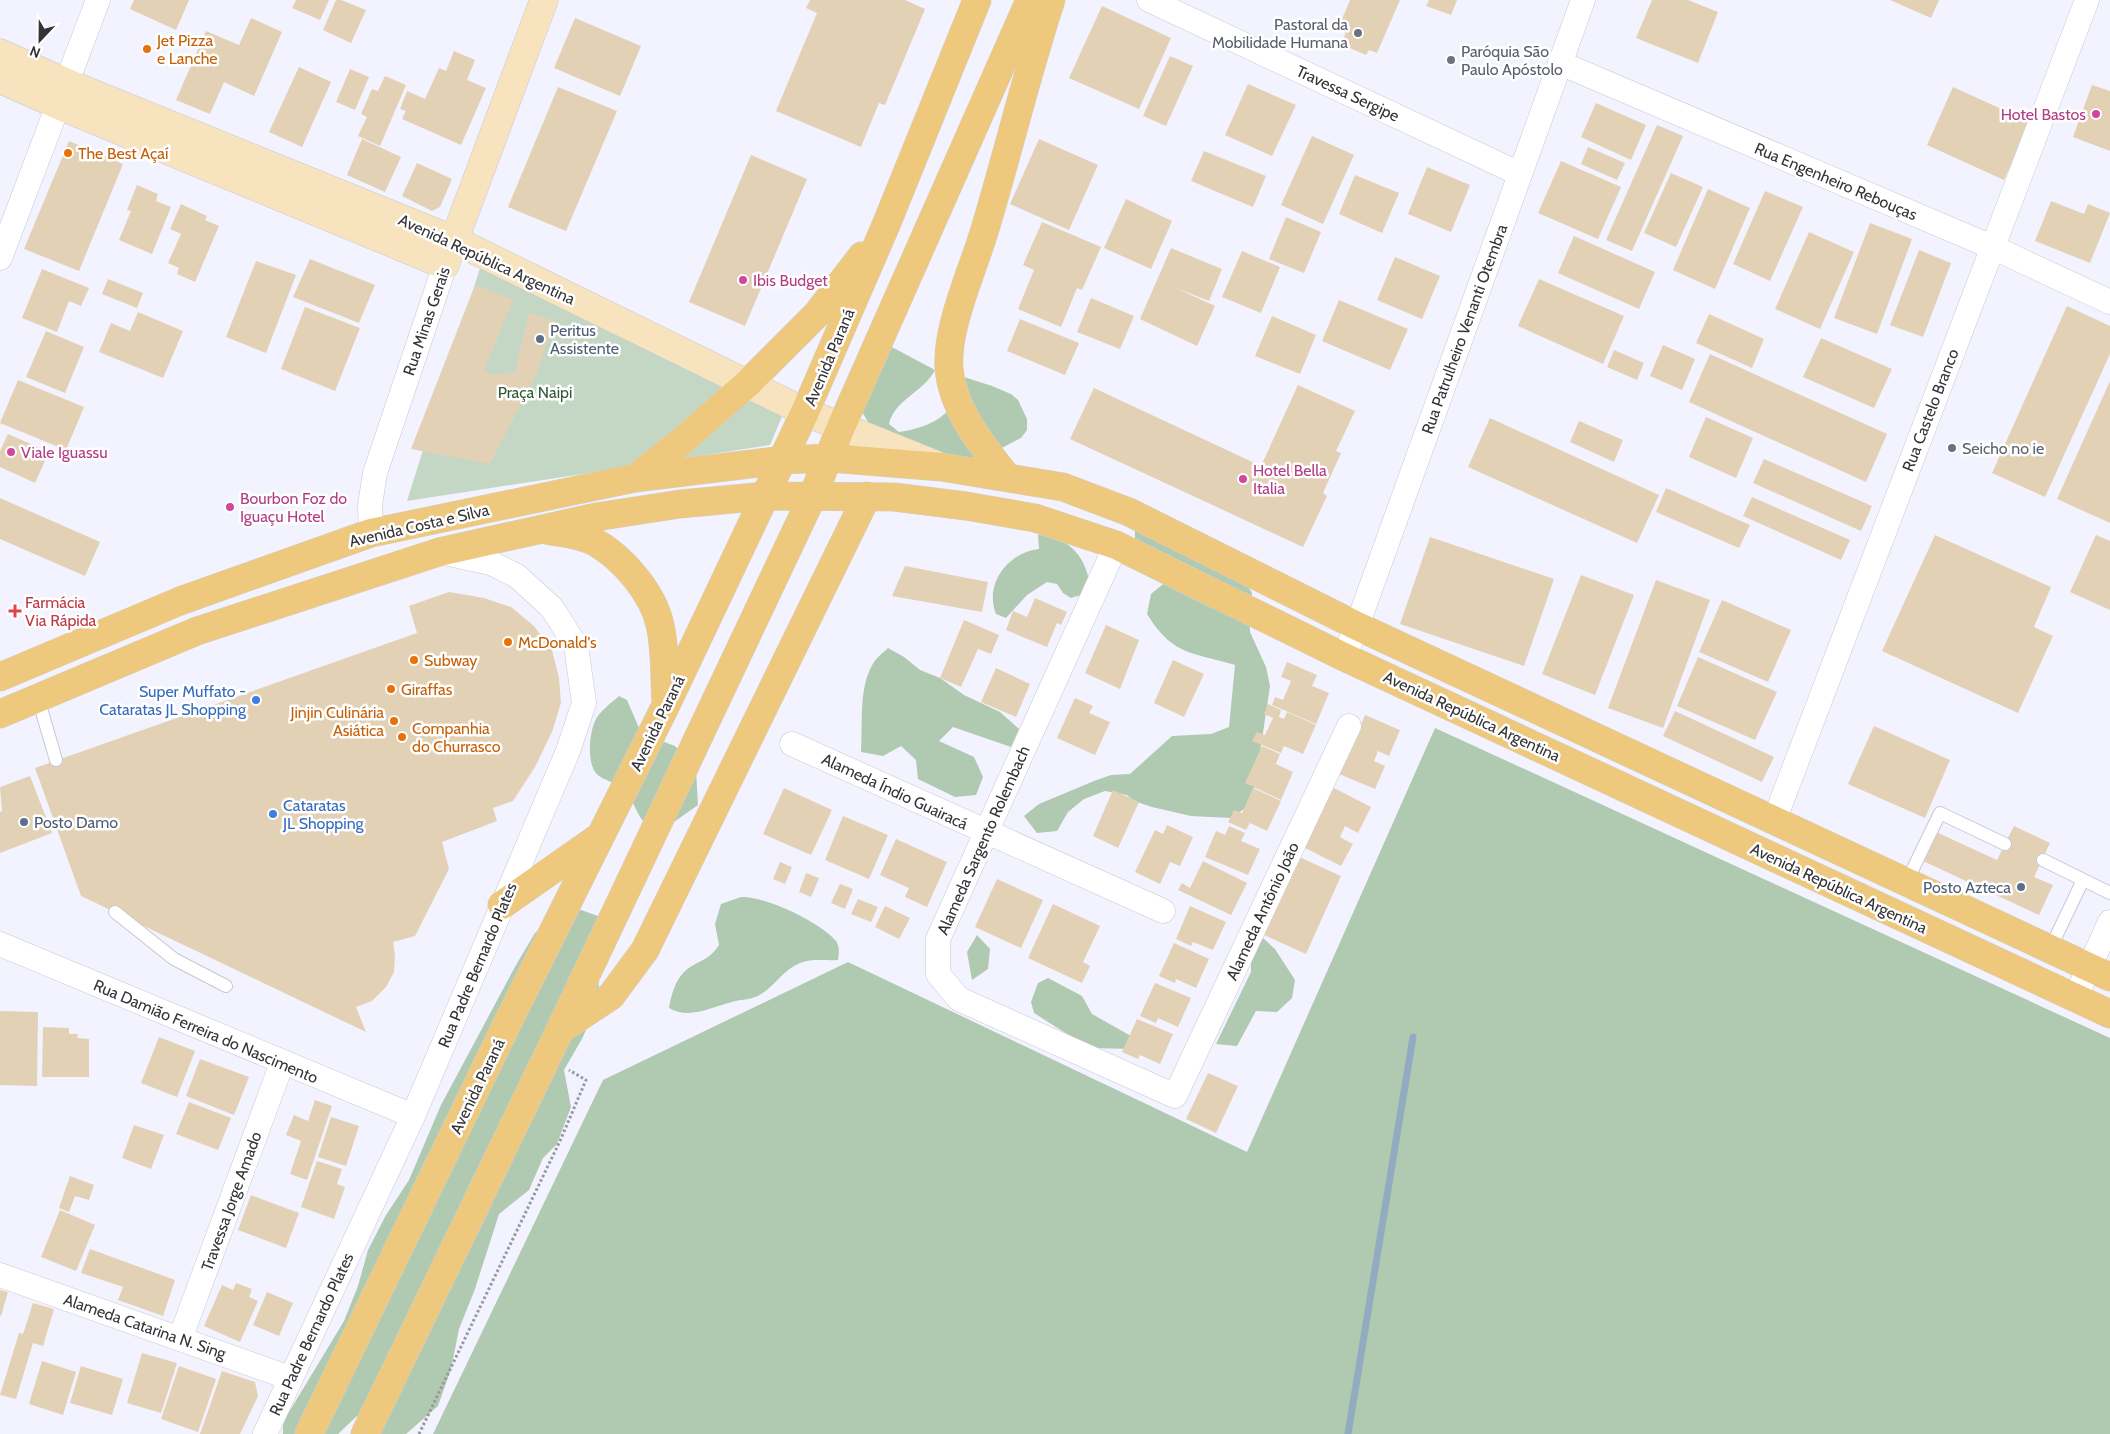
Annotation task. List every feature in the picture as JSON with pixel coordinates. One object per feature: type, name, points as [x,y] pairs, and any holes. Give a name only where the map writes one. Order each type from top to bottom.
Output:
[{"type":"main road","name":"Rua Minas Gerais","points":[[445,266],[544,0]]},
{"type":"main road","name":"Avenida Paraná","points":[[309,1434],[506,1026],[603,835],[783,460],[886,224],[977,0]]},
{"type":"main road","points":[[365,1434],[560,1030],[813,496],[841,426],[1030,0]]},
{"type":"main road","points":[[1006,476],[974,434],[958,402],[949,369],[950,339],[985,231],[1051,0]]},
{"type":"main road","name":"Avenida República Argentina","points":[[0,53],[62,94],[445,266]]},
{"type":"main road","name":"Avenida República Argentina","points":[[0,79],[62,94],[454,240],[805,412],[941,467]]},
{"type":"main road","points":[[635,478],[682,441],[747,384],[817,314],[886,224]]},
{"type":"main road","name":"Avenida República Argentina","points":[[828,458],[941,467],[1006,476],[1064,487],[1129,512],[1357,626],[2100,972]]},
{"type":"main road","name":"Avenida Costa e Silva","points":[[0,677],[180,601],[371,533],[635,478],[783,460],[828,458]]},
{"type":"main road","name":"Avenida Costa e Silva","points":[[0,714],[197,631],[439,552],[596,517],[680,504],[766,496],[813,496]]},
{"type":"main road","name":"Avenida República Argentina","points":[[813,496],[894,497],[966,506],[1035,518],[1116,545],[1344,657],[2110,1014]]},
{"type":"main road","points":[[560,1030],[611,996],[645,950],[867,496]]},
{"type":"main road","points":[[541,529],[574,535],[594,542],[615,556],[641,583],[660,624],[666,705]]},
{"type":"main road","points":[[502,906],[603,835]]},
{"type":"street","points":[[0,258],[98,0]]},
{"type":"street","name":"Travessa Sergipe","points":[[1149,0],[1520,174]]},
{"type":"street","name":"Rua Patrulheiro Venanti Otembra","points":[[1344,657],[1357,626],[1583,0]]},
{"type":"street","name":"Rua Castelo Branco","points":[[1774,821],[2087,0]]},
{"type":"street","name":"Rua Engenheiro Rebouças","points":[[1560,63],[1992,247],[2110,302]]},
{"type":"street","name":"Rua Minas Gerais","points":[[371,533],[370,505],[375,473],[445,266]]},
{"type":"street","name":"Alameda Sargento Rolembach","points":[[1116,545],[938,939],[938,974],[959,999],[1175,1096]]},
{"type":"street","name":"Rua Padre Bernardo Plates","points":[[265,1434],[413,1116],[568,751],[584,703],[576,646],[552,608],[517,576],[491,563],[439,552]]},
{"type":"street","name":"Alameda Antônio João","points":[[1175,1096],[1349,726]]},
{"type":"street","name":"Alameda Índio Guairacá","points":[[792,744],[985,833],[1162,911]]},
{"type":"street","points":[[2075,998],[2100,972],[2110,922]]},
{"type":"street","name":"Rua Damião Ferreira do Nascimento","points":[[0,944],[413,1116]]},
{"type":"street","name":"Travessa Jorge Amado","points":[[180,1339],[282,1063]]},
{"type":"street","name":"Alameda Catarina N. Sing","points":[[0,1275],[290,1378]]},
{"type":"lane","points":[[38,698],[56,760]]},
{"type":"lane","points":[[1907,881],[1940,813],[2005,844]]},
{"type":"lane","points":[[2043,860],[2110,893]]},
{"type":"lane","points":[[2050,949],[2083,880]]},
{"type":"lane","points":[[115,912],[174,959],[226,986]]},
{"type":"path","points":[[419,1434],[560,1141],[586,1080],[546,1059]]},
{"type":"green space","name":"Praça Naipi","points":[[480,268],[784,412],[770,445],[407,501]]},
{"type":"green space","points":[[888,345],[935,370],[930,378],[903,402],[892,415],[889,424],[899,432],[921,427],[935,421],[947,412],[957,396],[964,377],[1011,394],[1018,400],[1027,419],[1027,430],[1021,438],[977,461],[956,464],[870,425],[862,412]]},
{"type":"green space","points":[[1135,530],[1242,576],[1252,593],[1249,612],[1250,632],[1266,667],[1270,686],[1255,786],[1247,807],[1231,818],[1191,816],[1152,807],[1134,801],[1127,795],[1105,791],[1084,799],[1068,812],[1057,831],[1037,833],[1024,816],[1039,804],[1111,775],[1130,774],[1172,736],[1211,734],[1229,727],[1235,665],[1185,650],[1175,645],[1156,628],[1147,614],[1151,594],[1168,580],[1135,539]]},
{"type":"green space","points":[[1046,531],[1070,546],[1081,558],[1090,585],[1081,595],[1071,598],[1063,593],[1057,584],[1047,582],[1027,595],[1006,618],[996,614],[993,592],[1001,571],[1018,556],[1028,551],[1039,549],[1038,535]]},
{"type":"green space","points":[[888,648],[904,657],[920,670],[940,678],[964,695],[1000,712],[1019,729],[1011,747],[953,727],[939,741],[974,757],[983,777],[976,795],[955,797],[918,779],[916,760],[901,746],[883,756],[861,752],[863,694],[874,662]]},
{"type":"green space","points":[[619,696],[627,700],[639,728],[646,735],[675,746],[696,770],[698,805],[671,824],[651,828],[642,820],[629,796],[622,788],[599,776],[592,765],[590,742],[595,721]]},
{"type":"green space","points":[[1435,728],[2110,1038],[2110,1434],[433,1434],[603,1080],[848,962],[1247,1152]]},
{"type":"green space","points":[[741,897],[777,905],[818,926],[836,941],[839,948],[838,960],[814,960],[800,963],[789,969],[766,991],[751,998],[692,1013],[684,1013],[669,1008],[674,988],[685,971],[711,955],[719,945],[715,924],[721,904]]},
{"type":"green space","points":[[567,905],[601,917],[598,1000],[583,1037],[564,1070],[571,1107],[557,1144],[543,1158],[529,1190],[499,1214],[475,1289],[459,1329],[451,1369],[438,1406],[406,1434],[365,1434],[357,1416],[338,1434],[283,1434],[283,1422],[344,1321],[358,1286],[368,1250],[386,1215],[409,1180],[441,1105],[516,965],[535,933]]},
{"type":"green space","points":[[977,935],[990,949],[988,969],[972,980],[967,952]]},
{"type":"green space","points":[[1263,938],[1275,949],[1295,980],[1292,998],[1277,1012],[1256,1011],[1237,1046],[1216,1044],[1251,972],[1251,955]]},
{"type":"green space","points":[[1048,978],[1082,996],[1092,1014],[1138,1040],[1133,1049],[1089,1048],[1034,1013],[1031,1002],[1038,983]]},
{"type":"building","points":[[134,0],[189,0],[176,30],[130,9]]},
{"type":"building","points":[[296,0],[329,0],[320,20],[292,8]]},
{"type":"building","points":[[336,0],[341,0],[366,10],[351,43],[323,30]]},
{"type":"building","points":[[810,0],[905,0],[925,9],[885,105],[879,103],[861,147],[776,111],[817,13],[806,8]]},
{"type":"building","points":[[1350,0],[1400,0],[1377,53],[1369,50],[1366,55],[1340,44],[1346,33],[1338,29]]},
{"type":"building","points":[[1429,0],[1457,0],[1451,15],[1426,6]]},
{"type":"building","points":[[1652,0],[1688,0],[1718,12],[1698,63],[1636,38]]},
{"type":"building","points":[[1890,0],[1939,0],[1931,18]]},
{"type":"building","points":[[1102,6],[1171,38],[1139,109],[1069,78]]},
{"type":"building","points":[[251,18],[282,32],[254,96],[224,82],[210,114],[176,100],[206,31],[239,45]]},
{"type":"building","points":[[575,18],[641,46],[620,96],[554,68]]},
{"type":"building","points":[[454,51],[475,60],[467,80],[486,88],[461,145],[402,119],[406,111],[400,109],[407,91],[425,99],[439,68],[446,71]]},
{"type":"building","points":[[1170,56],[1193,66],[1166,126],[1143,116]]},
{"type":"building","points":[[299,67],[331,82],[302,147],[269,132]]},
{"type":"building","points":[[350,69],[369,77],[355,110],[336,102]]},
{"type":"building","points":[[385,76],[406,85],[380,146],[358,136],[367,117],[361,114],[372,89],[378,91]]},
{"type":"building","points":[[1248,84],[1296,105],[1272,156],[1225,135]]},
{"type":"building","name":"Hotel Bastos","points":[[2092,85],[2110,91],[2110,151],[2073,137]]},
{"type":"building","points":[[558,87],[617,111],[566,231],[508,207]]},
{"type":"building","points":[[1953,87],[2030,122],[2004,180],[1927,145]]},
{"type":"building","points":[[1596,103],[1646,125],[1631,160],[1581,137]]},
{"type":"building","points":[[1657,125],[1683,136],[1632,251],[1606,240]]},
{"type":"building","points":[[1312,136],[1354,155],[1323,224],[1281,205]]},
{"type":"building","points":[[362,139],[401,157],[385,192],[347,175]]},
{"type":"building","points":[[1039,139],[1098,165],[1069,230],[1010,204]]},
{"type":"building","points":[[69,141],[123,164],[79,271],[24,249]]},
{"type":"building","points":[[1588,147],[1625,163],[1617,180],[1581,164]]},
{"type":"building","points":[[1204,151],[1266,176],[1253,207],[1191,181]]},
{"type":"building","points":[[751,155],[807,179],[745,326],[689,302]]},
{"type":"building","points":[[1561,161],[1621,187],[1598,239],[1538,213]]},
{"type":"building","points":[[417,163],[452,179],[440,207],[432,211],[402,196]]},
{"type":"building","points":[[1427,167],[1470,185],[1451,232],[1408,214]]},
{"type":"building","points":[[1671,173],[1703,187],[1676,247],[1644,233]]},
{"type":"building","points":[[1355,175],[1399,193],[1382,233],[1339,214]]},
{"type":"building","points":[[137,185],[158,194],[156,201],[171,207],[152,254],[119,240],[131,211],[127,210]]},
{"type":"building","points":[[1708,189],[1750,208],[1715,289],[1673,270]]},
{"type":"building","points":[[1765,191],[1803,207],[1770,281],[1733,264]]},
{"type":"building","points":[[1126,199],[1172,221],[1151,269],[1104,248]]},
{"type":"building","points":[[2051,201],[2084,214],[2088,204],[2110,213],[2090,263],[2035,241]]},
{"type":"building","points":[[181,204],[207,216],[205,220],[219,226],[195,282],[177,274],[179,268],[168,263],[181,234],[170,229]]},
{"type":"building","points":[[1286,217],[1321,232],[1304,273],[1269,259]]},
{"type":"building","points":[[1042,222],[1101,247],[1082,290],[1077,288],[1061,327],[1018,309],[1034,270],[1023,265]]},
{"type":"building","points":[[1870,223],[1912,239],[1877,334],[1834,318]]},
{"type":"building","points":[[1809,232],[1854,252],[1820,329],[1775,309]]},
{"type":"building","points":[[1574,236],[1655,272],[1639,309],[1558,273]]},
{"type":"building","points":[[1171,248],[1222,269],[1209,301],[1176,288],[1215,306],[1197,346],[1140,319]]},
{"type":"building","points":[[1919,250],[1951,263],[1923,337],[1890,325]]},
{"type":"building","points":[[1242,251],[1280,267],[1261,313],[1222,297]]},
{"type":"building","points":[[1395,257],[1440,276],[1422,319],[1377,300]]},
{"type":"building","points":[[310,259],[375,285],[359,323],[293,297]]},
{"type":"building","points":[[256,261],[296,275],[266,353],[226,337]]},
{"type":"building","points":[[42,269],[89,288],[81,306],[69,301],[57,332],[22,318]]},
{"type":"building","points":[[108,279],[143,293],[137,308],[102,294]]},
{"type":"building","points":[[1539,279],[1624,316],[1603,364],[1518,326]]},
{"type":"building","points":[[475,285],[513,300],[484,371],[493,375],[515,372],[529,313],[555,321],[536,375],[490,464],[411,449]]},
{"type":"building","points":[[1091,298],[1134,316],[1120,349],[1077,332]]},
{"type":"building","points":[[1339,300],[1408,329],[1390,370],[1322,341]]},
{"type":"building","points":[[2067,306],[2110,326],[2110,354],[2045,497],[1992,473]]},
{"type":"building","points":[[305,307],[360,328],[335,391],[281,369]]},
{"type":"building","points":[[138,312],[183,331],[163,378],[99,352],[111,323],[130,331]]},
{"type":"building","points":[[1709,314],[1764,339],[1752,368],[1696,343]]},
{"type":"building","points":[[1272,316],[1316,335],[1300,374],[1255,356]]},
{"type":"building","points":[[1020,319],[1079,343],[1065,375],[1007,351]]},
{"type":"building","points":[[46,331],[84,347],[65,393],[26,377]]},
{"type":"building","points":[[1821,338],[1892,369],[1874,408],[1803,377]]},
{"type":"building","points":[[1663,345],[1695,359],[1682,390],[1650,376]]},
{"type":"building","points":[[1614,350],[1644,363],[1637,380],[1607,367]]},
{"type":"building","points":[[1710,354],[1887,434],[1866,482],[1689,402]]},
{"type":"building","points":[[18,380],[84,407],[66,450],[0,423]]},
{"type":"building","points":[[2110,381],[2110,523],[2057,499]]},
{"type":"building","name":"Hotel Bella Italia","points":[[1298,385],[1355,411],[1336,451],[1341,453],[1323,493],[1327,496],[1303,547],[1070,439],[1094,388],[1261,466]]},
{"type":"building","points":[[1706,417],[1753,438],[1736,478],[1689,457]]},
{"type":"building","points":[[1490,418],[1659,495],[1637,543],[1468,467]]},
{"type":"building","points":[[1579,421],[1623,440],[1614,462],[1570,442]]},
{"type":"building","points":[[8,434],[49,452],[35,483],[0,467],[0,451]]},
{"type":"building","points":[[1764,459],[1872,506],[1861,531],[1753,483]]},
{"type":"building","points":[[1666,488],[1750,525],[1739,548],[1656,512]]},
{"type":"building","points":[[1752,497],[1850,540],[1841,560],[1743,516]]},
{"type":"building","points":[[0,498],[100,542],[85,576],[0,539]]},
{"type":"building","points":[[1935,535],[2051,587],[2034,627],[2053,636],[2018,713],[1882,651]]},
{"type":"building","points":[[2096,535],[2110,541],[2110,610],[2070,592]]},
{"type":"building","points":[[1430,537],[1554,579],[1524,666],[1400,624]]},
{"type":"building","points":[[905,566],[988,582],[982,612],[892,596]]},
{"type":"building","points":[[1581,575],[1634,595],[1595,695],[1542,674]]},
{"type":"building","points":[[1656,580],[1710,600],[1663,728],[1608,708]]},
{"type":"building","name":"Cataratas JL Shopping","points":[[449,592],[484,598],[511,607],[534,626],[552,650],[559,678],[561,703],[552,732],[535,767],[513,801],[493,808],[497,821],[442,842],[449,869],[415,936],[393,942],[395,956],[394,972],[386,987],[372,1001],[356,1007],[366,1032],[81,896],[35,768],[417,633],[409,606]]},
{"type":"building","points":[[1035,598],[1067,612],[1061,625],[1057,623],[1047,647],[1006,630],[1013,611],[1027,617]]},
{"type":"building","points":[[1722,600],[1791,630],[1768,682],[1699,652]]},
{"type":"building","points":[[964,620],[999,635],[991,654],[978,649],[961,687],[940,678]]},
{"type":"building","points":[[1106,625],[1139,640],[1120,689],[1085,673]]},
{"type":"building","points":[[1698,657],[1777,692],[1755,740],[1677,706]]},
{"type":"building","points":[[1173,660],[1204,674],[1184,717],[1154,703]]},
{"type":"building","points":[[1287,662],[1317,675],[1312,686],[1329,693],[1316,724],[1272,705],[1275,697],[1283,700],[1291,681],[1281,677]]},
{"type":"building","points":[[996,668],[1030,684],[1016,717],[981,702]]},
{"type":"building","points":[[1075,698],[1093,706],[1089,713],[1110,722],[1095,755],[1057,738]]},
{"type":"building","points":[[1268,704],[1281,710],[1279,717],[1284,719],[1287,712],[1316,725],[1303,754],[1284,746],[1281,753],[1252,741],[1257,732],[1265,735],[1273,718],[1264,714]]},
{"type":"building","points":[[1675,711],[1774,757],[1762,782],[1663,736]]},
{"type":"building","points":[[1365,715],[1400,730],[1389,756],[1378,751],[1374,761],[1385,766],[1375,789],[1339,774]]},
{"type":"building","points":[[1874,726],[1950,760],[1925,818],[1848,784]]},
{"type":"building","points":[[1262,746],[1280,754],[1276,764],[1293,772],[1281,800],[1245,783]]},
{"type":"building","name":"Posto Damo","points":[[30,776],[52,833],[0,853],[0,812],[2,811],[0,787]]},
{"type":"building","points":[[784,788],[832,810],[811,855],[763,834]]},
{"type":"building","points":[[1253,788],[1281,801],[1267,831],[1250,823],[1246,830],[1228,822],[1234,810],[1242,813]]},
{"type":"building","points":[[1334,788],[1371,807],[1358,833],[1345,826],[1340,837],[1353,844],[1341,866],[1303,847]]},
{"type":"building","points":[[1113,790],[1139,802],[1118,848],[1093,836]]},
{"type":"building","points":[[843,816],[888,835],[869,879],[825,860]]},
{"type":"building","points":[[1167,825],[1193,837],[1180,866],[1170,862],[1160,884],[1135,872],[1155,830],[1163,834]]},
{"type":"building","points":[[1229,826],[1245,833],[1241,841],[1260,849],[1248,875],[1205,857],[1216,831],[1225,835]]},
{"type":"building","points":[[2014,826],[2050,843],[2034,877],[2053,885],[2039,915],[1921,860],[1934,831],[1997,860]]},
{"type":"building","points":[[896,839],[947,862],[927,907],[905,897],[909,888],[880,875]]},
{"type":"building","points":[[1297,856],[1341,876],[1306,954],[1262,934]]},
{"type":"building","points":[[1203,861],[1247,883],[1231,915],[1178,890],[1182,883],[1190,888]]},
{"type":"building","points":[[780,862],[792,867],[785,884],[773,879]]},
{"type":"building","points":[[806,873],[819,878],[811,897],[799,892]]},
{"type":"building","points":[[997,879],[1043,900],[1021,948],[975,927]]},
{"type":"building","points":[[840,884],[853,889],[845,909],[831,903]]},
{"type":"building","points":[[858,899],[878,907],[871,922],[851,914]]},
{"type":"building","points":[[1053,904],[1100,926],[1083,962],[1090,966],[1082,983],[1028,958]]},
{"type":"building","points":[[885,906],[910,918],[899,939],[875,927]]},
{"type":"building","points":[[1190,906],[1226,922],[1213,950],[1193,942],[1191,946],[1176,939]]},
{"type":"building","points":[[1174,943],[1209,959],[1196,988],[1176,979],[1175,983],[1159,976]]},
{"type":"building","points":[[1155,983],[1191,998],[1178,1027],[1158,1018],[1156,1023],[1140,1016]]},
{"type":"building","points":[[0,1011],[38,1012],[37,1086],[0,1085]]},
{"type":"building","points":[[1137,1019],[1173,1034],[1160,1064],[1140,1055],[1138,1059],[1122,1052]]},
{"type":"building","points":[[43,1027],[69,1028],[69,1034],[78,1034],[77,1038],[89,1039],[89,1077],[42,1077]]},
{"type":"building","points":[[159,1037],[195,1051],[177,1097],[141,1083]]},
{"type":"building","points":[[200,1059],[249,1077],[234,1115],[186,1096]]},
{"type":"building","points":[[1208,1073],[1238,1086],[1216,1133],[1186,1119]]},
{"type":"building","points":[[315,1100],[332,1106],[307,1180],[290,1174],[301,1141],[286,1135],[294,1115],[308,1121]]},
{"type":"building","points":[[189,1102],[231,1118],[218,1150],[176,1134]]},
{"type":"building","points":[[331,1117],[359,1126],[346,1166],[318,1157]]},
{"type":"building","points":[[134,1125],[164,1135],[151,1169],[122,1158]]},
{"type":"building","points":[[317,1161],[342,1169],[337,1184],[345,1187],[334,1219],[301,1207]]},
{"type":"building","points":[[70,1176],[94,1185],[89,1200],[75,1196],[69,1212],[59,1208]]},
{"type":"building","points":[[251,1195],[299,1213],[286,1248],[238,1230]]},
{"type":"building","points":[[60,1210],[95,1225],[76,1271],[41,1257]]},
{"type":"building","points":[[90,1249],[175,1280],[163,1316],[118,1300],[123,1287],[81,1273]]},
{"type":"building","points":[[236,1283],[252,1289],[249,1297],[258,1301],[240,1342],[204,1326],[222,1285],[233,1290]]},
{"type":"building","points":[[0,1290],[8,1292],[1,1316],[0,1316]]},
{"type":"building","points":[[267,1292],[293,1303],[279,1336],[253,1325]]},
{"type":"building","points":[[33,1303],[54,1309],[43,1346],[33,1343],[16,1399],[0,1395],[19,1333],[23,1334]]},
{"type":"building","points":[[142,1353],[177,1363],[161,1413],[127,1403]]},
{"type":"building","points":[[42,1361],[76,1372],[63,1415],[29,1404]]},
{"type":"building","points":[[81,1366],[123,1379],[112,1415],[70,1403]]},
{"type":"building","points":[[179,1366],[216,1379],[198,1432],[161,1419]]},
{"type":"building","points":[[222,1371],[255,1382],[258,1396],[240,1434],[200,1434]]},
{"type":"waterway","points":[[1348,1434],[1413,1037]]},
{"type":"place","name":"Pastoral da Mobilidade Humana","points":[[1358,33]]},
{"type":"place","name":"Jet Pizza e Lanche","points":[[147,49]]},
{"type":"place","name":"Paróquia São Paulo Apóstolo","points":[[1451,60]]},
{"type":"place","name":"Hotel Bastos","points":[[2096,114]]},
{"type":"place","name":"The Best Açaí","points":[[68,153]]},
{"type":"place","name":"Ibis Budget","points":[[743,280]]},
{"type":"place","name":"Peritus Assistente","points":[[540,339]]},
{"type":"place","name":"Seicho no ie","points":[[1952,448]]},
{"type":"place","name":"Viale Iguassu","points":[[11,452]]},
{"type":"place","name":"Hotel Bella Italia","points":[[1243,479]]},
{"type":"place","name":"Bourbon Foz do Iguaçu Hotel","points":[[230,507]]},
{"type":"place","name":"Farmácia Via Rápida","points":[[15,611]]},
{"type":"place","name":"McDonald's","points":[[508,642]]},
{"type":"place","name":"Subway","points":[[414,660]]},
{"type":"place","name":"Giraffas","points":[[391,689]]},
{"type":"place","name":"Super Muffato - Cataratas JL Shopping","points":[[256,700]]},
{"type":"place","name":"Jinjin Culinária Asiática","points":[[394,721]]},
{"type":"place","name":"Companhia do Churrasco","points":[[402,737]]},
{"type":"place","name":"Cataratas JL Shopping","points":[[273,814]]},
{"type":"place","name":"Posto Damo","points":[[24,822]]},
{"type":"place","name":"Posto Azteca","points":[[2021,887]]}]
